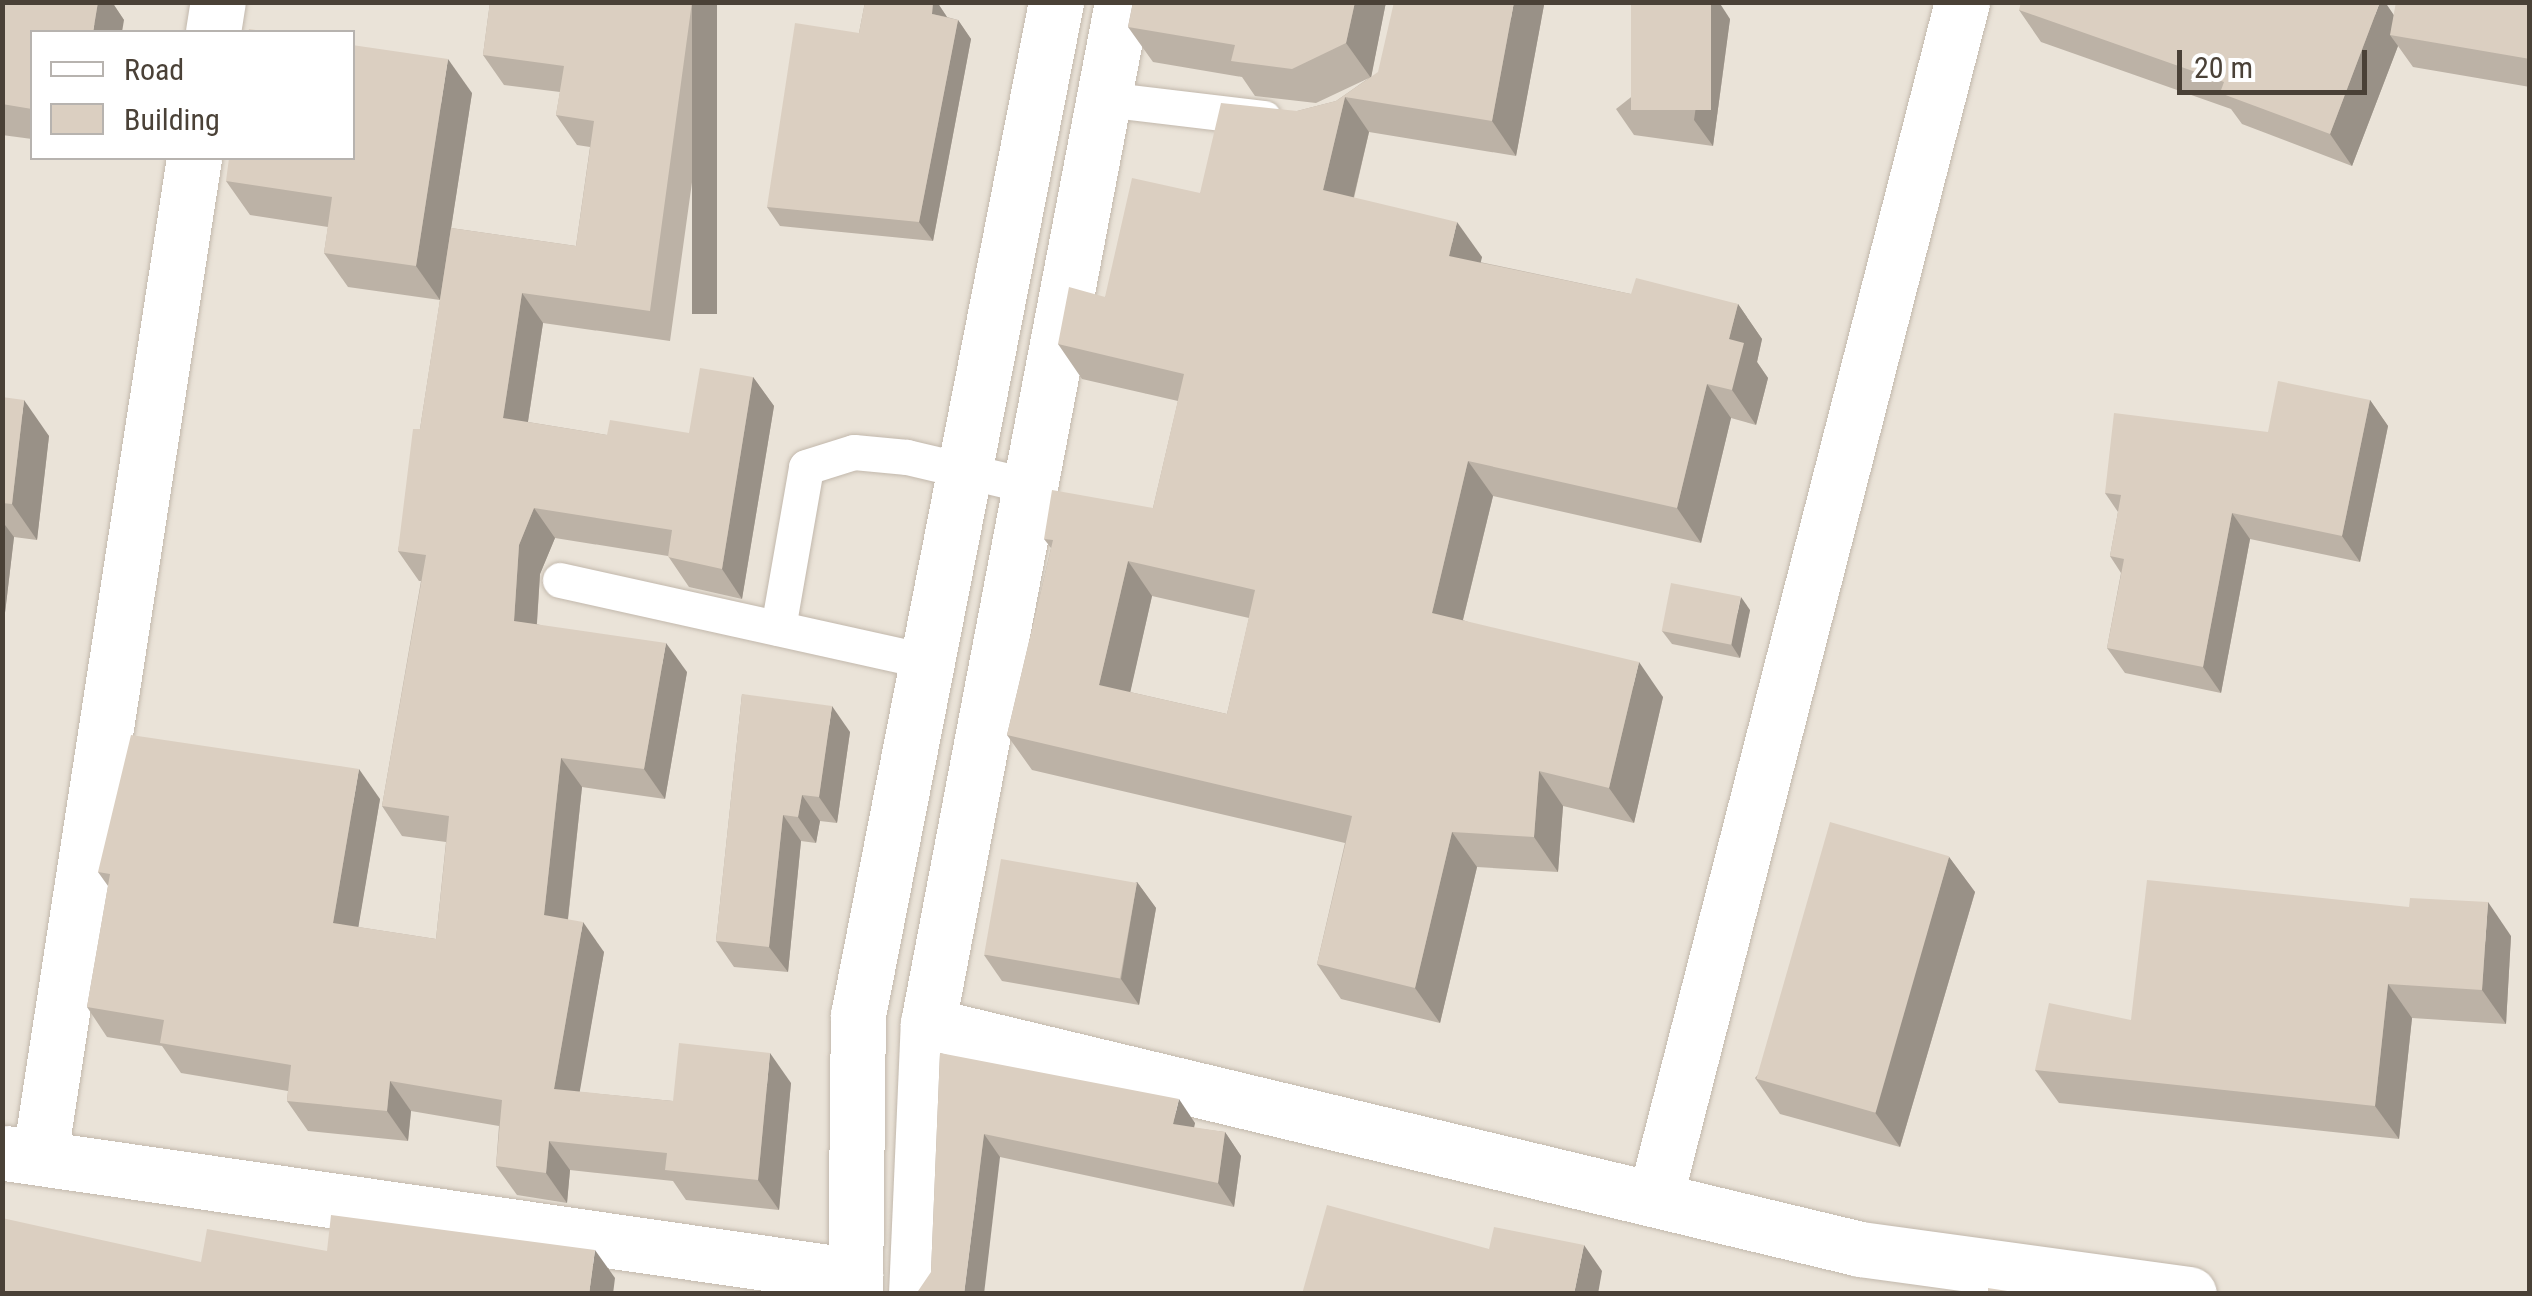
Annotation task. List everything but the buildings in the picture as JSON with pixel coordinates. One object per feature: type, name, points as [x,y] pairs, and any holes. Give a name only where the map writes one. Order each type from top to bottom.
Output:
[{"type":"street","points":[[214,30],[218,2]]},
{"type":"street","points":[[194,160],[21,1154],[855,1285],[858,1015],[924,661],[1056,2]]},
{"type":"street","points":[[916,1294],[928,1025],[1122,2]]},
{"type":"street","points":[[1656,1194],[1962,2]]},
{"type":"street","points":[[928,1025],[1656,1194],[1860,1249],[2190,1294]]},
{"type":"lane","points":[[1104,98],[1298,122]]},
{"type":"lane","points":[[778,628],[806,467],[854,452],[1030,486]]},
{"type":"lane","points":[[560,580],[924,661]]},
{"type":"shaded area","points":[[3,3],[2529,3],[2529,1293],[3,1293]]}]
